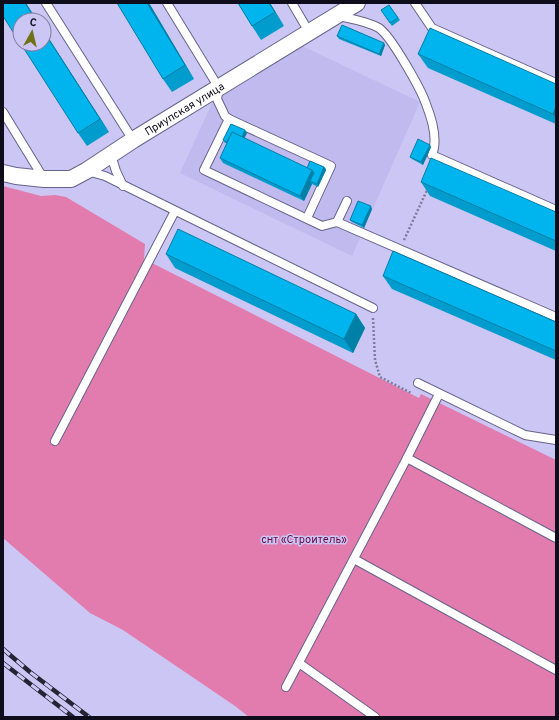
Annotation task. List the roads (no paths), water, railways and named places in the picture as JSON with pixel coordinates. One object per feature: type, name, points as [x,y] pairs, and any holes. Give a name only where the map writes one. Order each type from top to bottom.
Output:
[{"type":"street","name":"Приупская улица","points":[[3,173],[44,179],[71,179],[357,3]]},
{"type":"lane","points":[[46,3],[133,140]]},
{"type":"lane","points":[[167,3],[219,88],[217,99],[225,116],[331,166],[307,218]]},
{"type":"lane","points":[[292,3],[309,32]]},
{"type":"lane","points":[[415,3],[432,28],[556,83]]},
{"type":"lane","points":[[337,16],[360,21],[380,29],[397,49],[426,103],[432,124],[435,148],[432,155],[555,207]]},
{"type":"lane","points":[[3,112],[44,179]]},
{"type":"lane","points":[[229,119],[204,170],[322,226],[338,222],[556,317]]},
{"type":"lane","points":[[111,155],[123,186]]},
{"type":"lane","points":[[86,171],[105,176],[373,308]]},
{"type":"lane","points":[[338,222],[347,201]]},
{"type":"lane","points":[[54,441],[175,211]]},
{"type":"lane","points":[[418,383],[525,435],[556,440]]},
{"type":"lane","points":[[286,687],[407,458],[439,394]]},
{"type":"lane","points":[[407,458],[556,538]]},
{"type":"lane","points":[[354,559],[556,670]]},
{"type":"lane","points":[[299,663],[375,717]]},
{"type":"railway","points":[[3,649],[30,672],[89,717]]},
{"type":"railway","points":[[3,663],[73,717]]},
{"type":"park label","name":"снт «Строитель»","points":[[304,539]]}]
